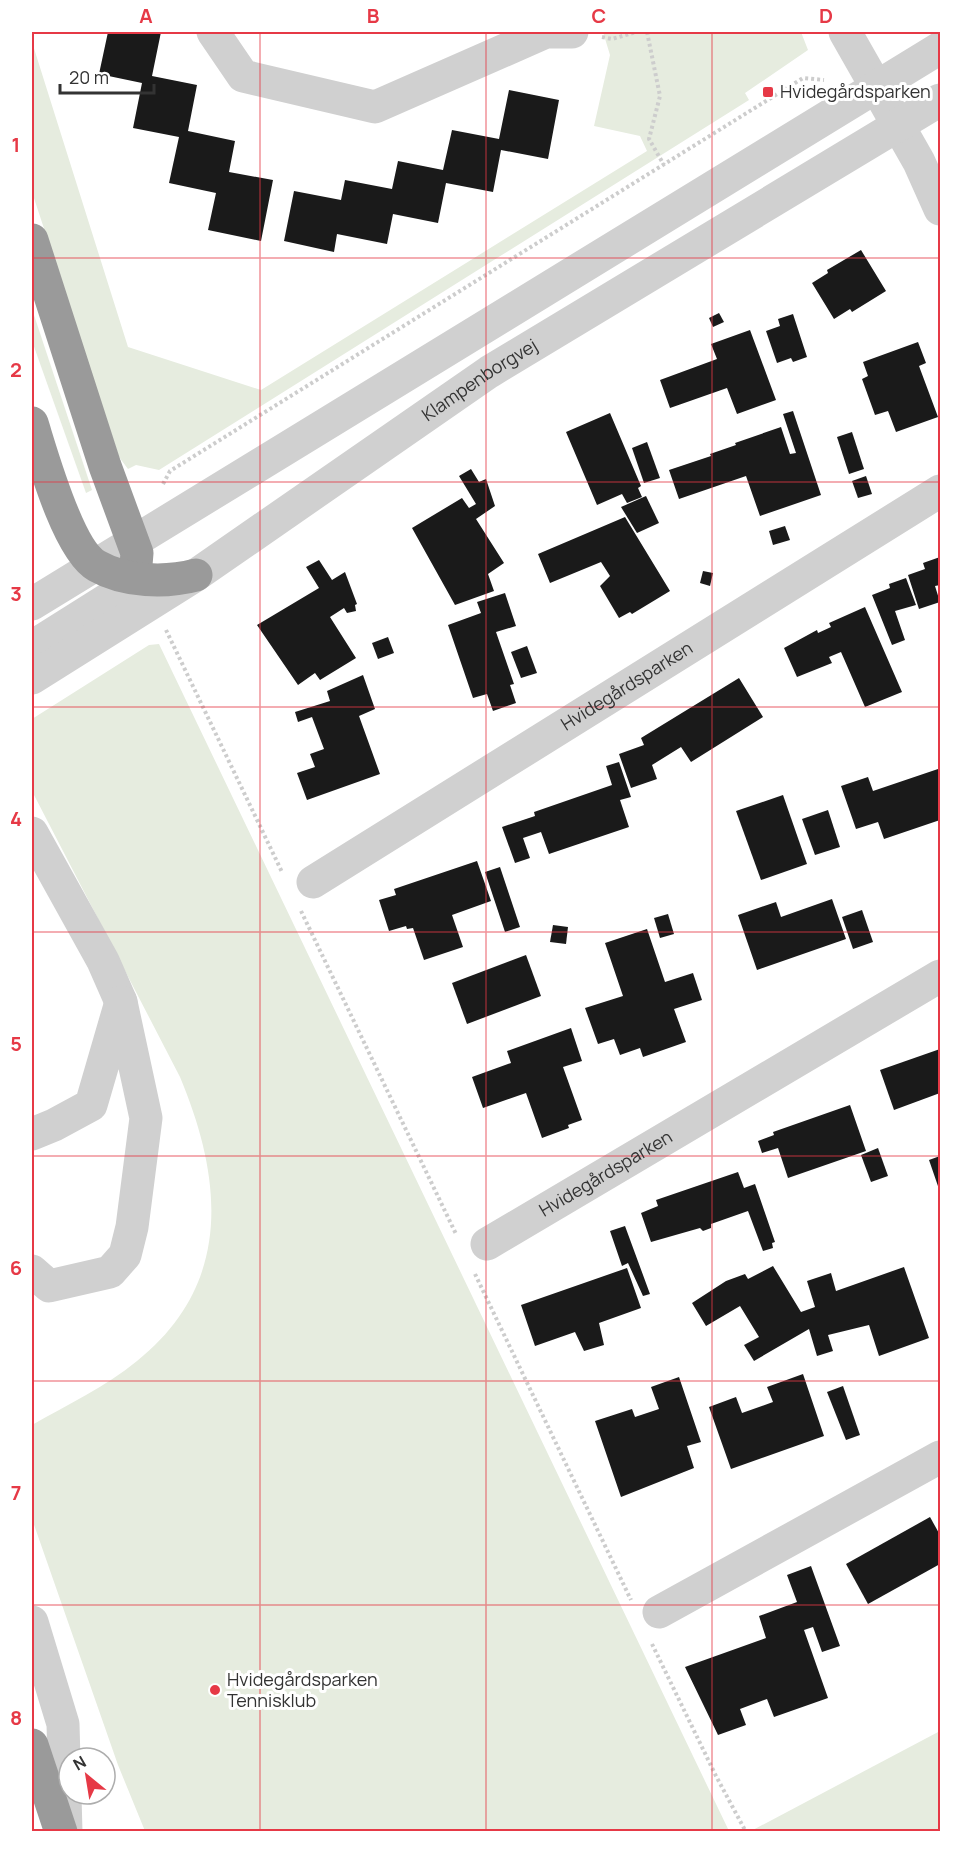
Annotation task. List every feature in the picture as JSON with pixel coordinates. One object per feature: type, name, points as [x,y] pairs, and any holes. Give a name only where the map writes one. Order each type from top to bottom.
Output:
[{"type":"highway","points":[[32,240],[105,466],[137,553],[144,590]]},
{"type":"highway","points":[[32,423],[64,517],[79,545],[95,565],[144,590]]},
{"type":"highway","points":[[144,590],[162,581],[196,575]]},
{"type":"highway","points":[[32,1745],[60,1832]]},
{"type":"highway","points":[[32,1776],[60,1832]]},
{"type":"street","points":[[213,32],[243,76],[375,107],[546,32],[572,32]]},
{"type":"street","points":[[845,32],[897,124],[940,209]]},
{"type":"street","points":[[32,604],[940,48]]},
{"type":"street","name":"Klampenborgvej","points":[[196,575],[489,372],[940,100]]},
{"type":"street","name":"Hvidegårdsparken","points":[[300,890],[940,491]]},
{"type":"street","points":[[32,647],[118,592],[144,590]]},
{"type":"street","points":[[32,678],[144,590]]},
{"type":"street","points":[[32,833],[103,961],[121,1002],[146,1118],[135,1215],[125,1255],[110,1272],[50,1286],[32,1271]]},
{"type":"street","name":"Hvidegårdsparken","points":[[473,1252],[940,976]]},
{"type":"street","points":[[32,1134],[91,1105],[121,1002]]},
{"type":"street","points":[[649,1622],[940,1457]]},
{"type":"street","points":[[32,1622],[63,1724],[66,1832]]},
{"type":"path","points":[[647,32],[660,96],[649,138],[664,165]]},
{"type":"path","points":[[159,491],[170,471],[803,78],[876,86]]},
{"type":"path","points":[[144,590],[300,890],[649,1622],[716,1776],[746,1832]]},
{"type":"shaded area","points":[[603,32],[801,32],[808,50],[745,93],[749,100],[159,470],[136,465],[128,469],[119,457],[32,192],[32,42],[128,347],[261,390],[647,151],[640,136],[594,126],[610,55]]},
{"type":"shaded area","points":[[32,309],[92,490],[86,493],[32,341]]},
{"type":"shaded area","points":[[159,644],[729,1831],[145,1831],[118,1765],[117,1746],[111,1746],[32,1519],[32,1425],[112,1379],[137,1361],[168,1331],[190,1299],[204,1264],[211,1229],[211,1192],[205,1154],[180,1077],[34,795],[32,796],[32,719],[149,645]]},
{"type":"shaded area","points":[[940,1731],[940,1831],[751,1831]]},
{"type":"building","points":[[108,32],[161,32],[152,76],[197,85],[188,131],[235,141],[229,172],[273,180],[261,241],[208,230],[216,193],[169,183],[179,137],[133,128],[142,83],[99,74]]},
{"type":"building","points":[[509,90],[559,100],[548,159],[501,150],[493,192],[446,183],[438,223],[393,214],[387,244],[337,234],[334,252],[284,241],[294,191],[341,200],[345,180],[392,189],[398,161],[443,170],[452,130],[499,139]]},
{"type":"building","points":[[861,250],[886,291],[852,312],[850,309],[834,319],[812,283],[828,273],[827,270]]},
{"type":"building","points":[[719,313],[724,322],[713,327],[709,318]]},
{"type":"building","points":[[793,314],[807,357],[793,362],[791,358],[777,363],[766,331],[780,326],[778,319]]},
{"type":"building","points":[[750,330],[776,400],[737,414],[727,388],[670,408],[660,380],[717,359],[711,344]]},
{"type":"building","points":[[918,342],[926,363],[919,366],[938,417],[896,432],[888,411],[875,415],[862,379],[868,376],[863,362]]},
{"type":"building","points":[[793,411],[821,495],[760,516],[746,476],[679,499],[669,470],[711,456],[710,454],[736,445],[735,443],[781,427],[790,454],[796,453],[783,414]]},
{"type":"building","points":[[610,413],[641,486],[638,488],[642,497],[627,503],[622,494],[597,505],[566,432]]},
{"type":"building","points":[[852,432],[864,469],[849,474],[837,437]]},
{"type":"building","points":[[647,442],[660,478],[644,483],[632,448]]},
{"type":"building","points":[[471,469],[479,482],[486,479],[495,506],[476,519],[504,563],[488,574],[494,591],[455,605],[412,528],[462,498],[469,508],[476,504],[459,476]]},
{"type":"building","points":[[866,476],[872,494],[858,498],[852,481]]},
{"type":"building","points":[[646,496],[659,523],[637,533],[621,507]]},
{"type":"building","points":[[625,517],[670,591],[632,614],[630,612],[619,618],[600,586],[610,576],[601,562],[550,583],[538,554]]},
{"type":"building","points":[[785,526],[790,540],[773,545],[769,531]]},
{"type":"building","points":[[940,557],[940,585],[935,586],[940,602],[919,609],[908,575],[925,569],[923,563]]},
{"type":"building","points":[[319,560],[332,580],[345,572],[357,604],[355,605],[356,611],[347,613],[344,608],[330,617],[356,658],[320,680],[315,673],[298,685],[257,625],[319,588],[306,567]]},
{"type":"building","points":[[703,571],[713,573],[710,586],[700,583]]},
{"type":"building","points":[[906,578],[916,605],[895,611],[905,640],[892,645],[872,595],[890,588],[889,584]]},
{"type":"building","points":[[505,593],[516,626],[496,632],[514,684],[510,685],[516,703],[493,711],[487,694],[473,698],[448,625],[481,613],[477,602]]},
{"type":"building","points":[[865,607],[902,692],[865,707],[841,652],[829,657],[832,663],[797,677],[784,648],[817,630],[818,633],[831,627],[829,623]]},
{"type":"building","points":[[388,637],[394,653],[378,659],[372,643]]},
{"type":"building","points":[[527,646],[537,673],[521,678],[511,652]]},
{"type":"building","points":[[363,675],[375,709],[359,716],[380,774],[307,800],[297,773],[315,767],[310,754],[324,749],[312,717],[298,722],[295,712],[330,701],[327,691]]},
{"type":"building","points":[[739,678],[763,717],[691,762],[681,747],[652,765],[657,779],[631,788],[619,754],[644,745],[641,738]]},
{"type":"building","points":[[619,762],[631,797],[620,800],[629,827],[549,854],[541,832],[523,838],[530,858],[515,863],[502,827],[535,816],[534,812],[612,785],[606,766]]},
{"type":"building","points":[[938,769],[940,820],[884,839],[878,822],[856,829],[841,786],[868,777],[873,791]]},
{"type":"building","points":[[783,795],[807,864],[761,880],[736,811]]},
{"type":"building","points":[[828,810],[840,847],[815,855],[802,819]]},
{"type":"building","points":[[477,861],[491,901],[452,915],[463,947],[424,960],[413,928],[407,929],[406,926],[389,931],[379,900],[396,895],[394,889]]},
{"type":"building","points":[[500,867],[520,927],[505,932],[485,872]]},
{"type":"building","points":[[832,899],[846,939],[757,970],[738,915],[776,902],[781,917]]},
{"type":"building","points":[[862,910],[873,942],[853,949],[842,917]]},
{"type":"building","points":[[668,914],[674,934],[660,938],[654,918]]},
{"type":"building","points":[[553,925],[568,927],[566,944],[550,942]]},
{"type":"building","points":[[647,929],[665,982],[693,973],[702,1000],[674,1009],[686,1042],[643,1057],[640,1048],[620,1055],[614,1039],[598,1044],[585,1008],[623,996],[605,943]]},
{"type":"building","points":[[526,955],[541,996],[467,1024],[452,983]]},
{"type":"building","points":[[571,1028],[582,1061],[563,1067],[582,1120],[568,1125],[569,1128],[542,1138],[526,1093],[483,1108],[472,1077],[511,1063],[507,1051]]},
{"type":"building","points":[[940,1049],[940,1093],[894,1110],[880,1070]]},
{"type":"building","points":[[850,1105],[866,1151],[788,1178],[778,1148],[762,1153],[758,1141],[774,1135],[773,1132]]},
{"type":"building","points":[[878,1148],[888,1176],[871,1182],[861,1155]]},
{"type":"building","points":[[940,1156],[940,1192],[929,1160]]},
{"type":"building","points":[[738,1172],[744,1188],[755,1184],[775,1242],[772,1243],[773,1248],[763,1251],[748,1211],[711,1224],[711,1228],[703,1231],[700,1228],[651,1242],[641,1213],[658,1206],[656,1200]]},
{"type":"building","points":[[625,1226],[650,1294],[643,1296],[628,1263],[622,1266],[610,1231]]},
{"type":"building","points":[[773,1266],[801,1312],[815,1307],[807,1281],[831,1273],[836,1291],[904,1267],[929,1338],[879,1356],[869,1325],[828,1335],[833,1351],[817,1356],[809,1329],[754,1361],[744,1345],[759,1337],[740,1306],[706,1326],[692,1303],[726,1281],[745,1274],[748,1279]]},
{"type":"building","points":[[627,1268],[641,1308],[599,1323],[604,1345],[584,1351],[575,1332],[535,1346],[521,1305]]},
{"type":"building","points":[[803,1374],[824,1436],[731,1469],[709,1407],[736,1397],[742,1413],[773,1402],[767,1387]]},
{"type":"building","points":[[679,1377],[701,1442],[687,1446],[694,1468],[621,1497],[595,1421],[632,1409],[635,1417],[659,1409],[651,1387]]},
{"type":"building","points":[[843,1386],[860,1435],[846,1440],[827,1392]]},
{"type":"building","points":[[930,1517],[940,1535],[940,1564],[868,1604],[846,1564]]},
{"type":"building","points":[[811,1566],[840,1646],[822,1652],[813,1627],[804,1630],[828,1698],[774,1717],[767,1699],[740,1709],[746,1725],[718,1735],[685,1667],[766,1638],[759,1616],[797,1602],[787,1575]]},
{"type":"place","name":"Hvidegårdsparken","points":[[768,92]]},
{"type":"place","name":"Hvidegårdsparken Tennisklub","points":[[215,1690]]}]
